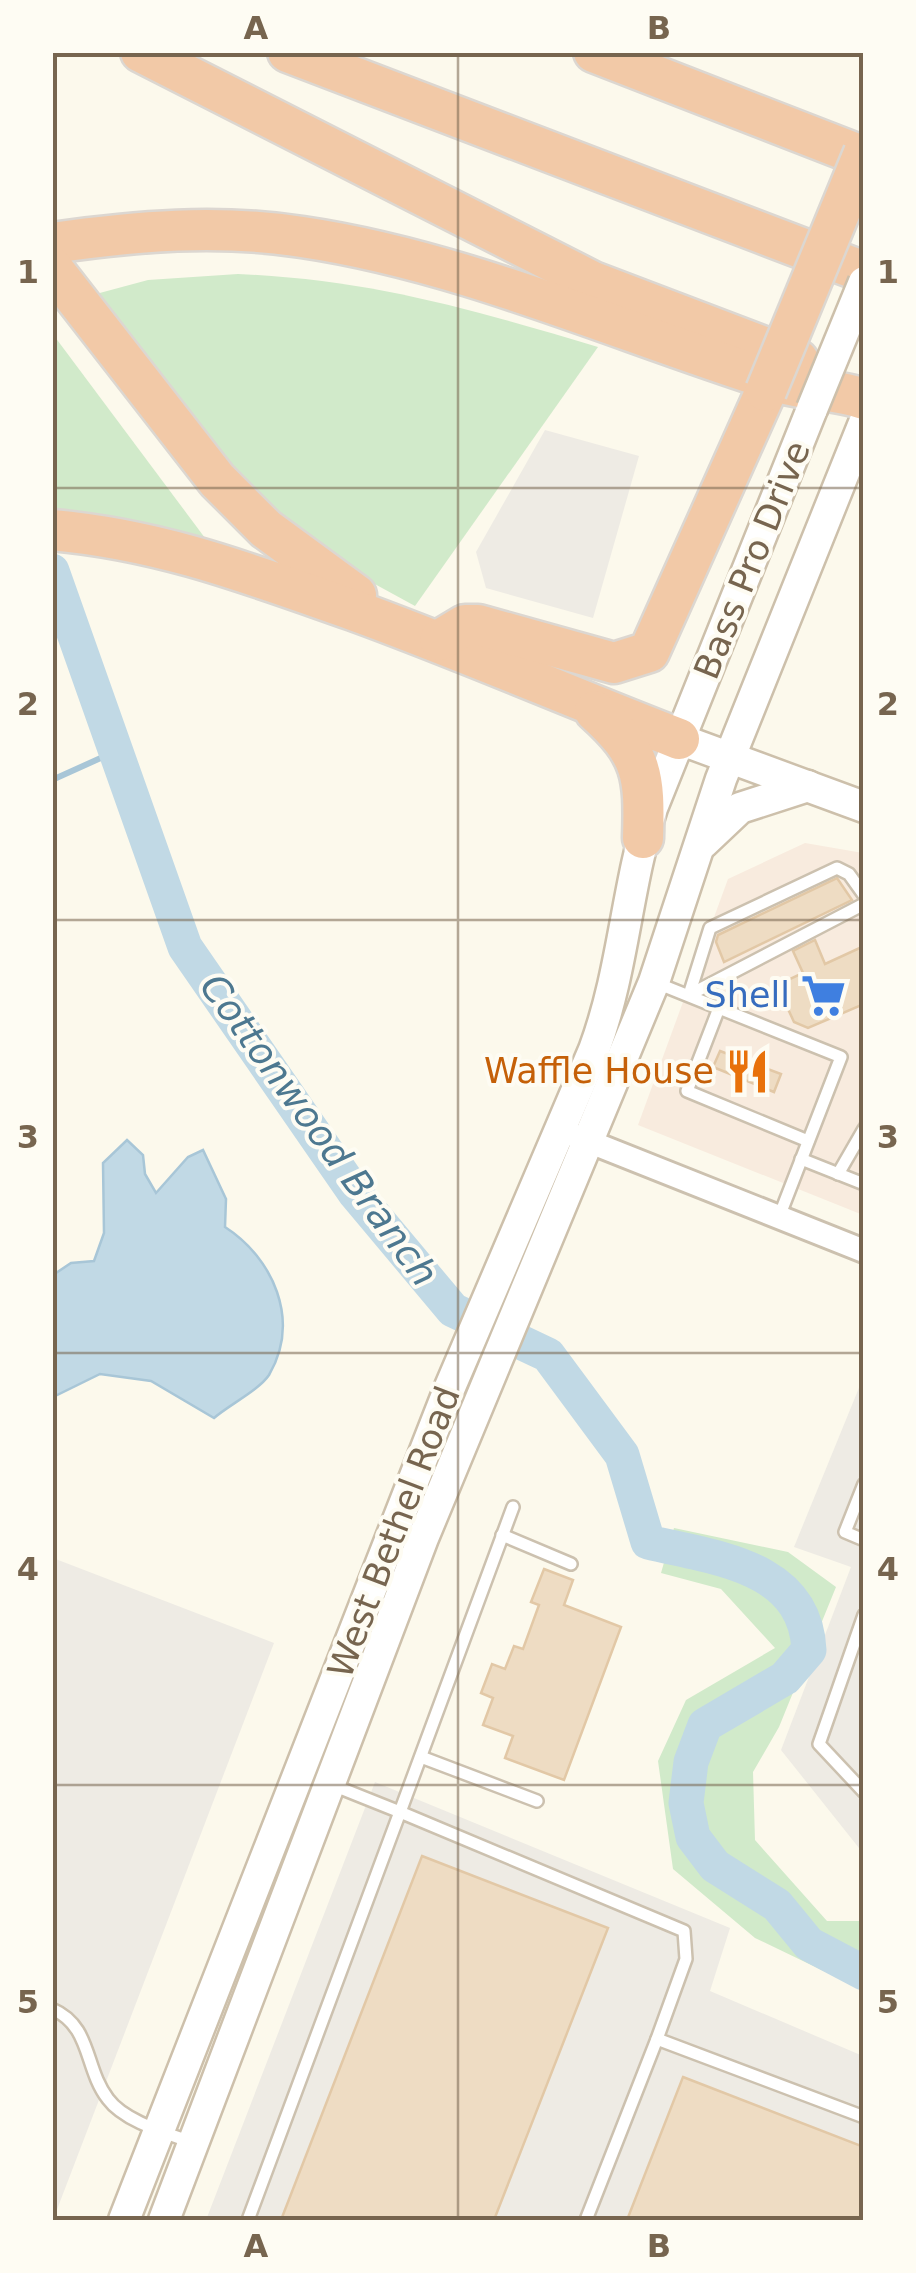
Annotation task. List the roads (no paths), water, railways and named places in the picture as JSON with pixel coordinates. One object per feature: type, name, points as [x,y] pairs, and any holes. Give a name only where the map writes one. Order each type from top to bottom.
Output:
[{"type":"highway","points":[[141,52],[593,282],[799,360],[859,413]]},
{"type":"highway","points":[[288,52],[864,272]]},
{"type":"highway","points":[[594,52],[856,153]]},
{"type":"highway","points":[[656,52],[759,95],[856,153]]},
{"type":"highway","points":[[52,268],[184,439],[266,529],[359,596],[432,637],[478,625],[614,664],[648,652],[766,391],[856,153]]},
{"type":"highway","points":[[52,243],[137,231],[302,237],[377,253],[608,320],[859,413]]},
{"type":"highway","points":[[52,530],[116,536],[204,556],[432,637],[679,738]]},
{"type":"highway","points":[[585,701],[635,753],[644,804],[643,838]]},
{"type":"main road","name":"Bass Pro Drive","points":[[643,838],[679,738],[864,282]]},
{"type":"main road","name":"Bass Pro Drive","points":[[654,982],[730,756],[859,413]]},
{"type":"main road","points":[[679,738],[864,807]]},
{"type":"main road","points":[[697,848],[740,808],[808,786]]},
{"type":"main road","name":"West Bethel Road","points":[[124,2220],[450,1387],[614,994],[643,838]]},
{"type":"main road","name":"West Bethel Road","points":[[164,2220],[480,1400],[654,982]]},
{"type":"main road","points":[[300,1772],[330,1784]]},
{"type":"street","points":[[558,1129],[864,1251]]},
{"type":"lane","points":[[689,995],[710,928],[732,914],[837,868],[849,874],[864,895]]},
{"type":"lane","points":[[689,995],[864,904]]},
{"type":"lane","points":[[654,982],[841,1057],[778,1217]]},
{"type":"lane","points":[[719,1008],[687,1091],[808,1141]]},
{"type":"lane","points":[[838,1174],[864,1129]]},
{"type":"lane","points":[[800,1159],[864,1184]]},
{"type":"lane","points":[[864,1484],[844,1532],[864,1540]]},
{"type":"lane","points":[[248,2220],[514,1507]]},
{"type":"lane","points":[[502,1535],[571,1564]]},
{"type":"lane","points":[[864,1615],[819,1744],[864,1792]]},
{"type":"lane","points":[[421,1757],[537,1801]]},
{"type":"lane","points":[[330,1784],[684,1931],[686,1960],[586,2220]]},
{"type":"lane","points":[[52,2009],[78,2026],[107,2099],[159,2130],[195,2144]]},
{"type":"lane","points":[[657,2038],[864,2117]]},
{"type":"water","points":[[127,1140],[143,1155],[145,1174],[156,1193],[188,1157],[203,1150],[226,1199],[225,1227],[257,1255],[277,1292],[282,1333],[269,1375],[214,1418],[151,1381],[100,1374],[53,1397],[53,1275],[71,1263],[94,1261],[104,1233],[103,1163]]},
{"type":"waterway","name":"Cottonwood Branch","points":[[52,571],[185,947],[355,1193],[453,1310],[548,1355],[622,1455],[648,1542],[752,1570],[774,1583],[791,1600],[804,1622],[809,1650],[785,1678],[705,1725],[691,1762],[686,1803],[693,1837],[715,1866],[777,1905],[809,1944],[864,1973]]},
{"type":"waterway","points":[[52,780],[114,752]]},
{"type":"place","name":"Shell","points":[[823,995]]},
{"type":"place","name":"Waffle House","points":[[747,1071]]}]
